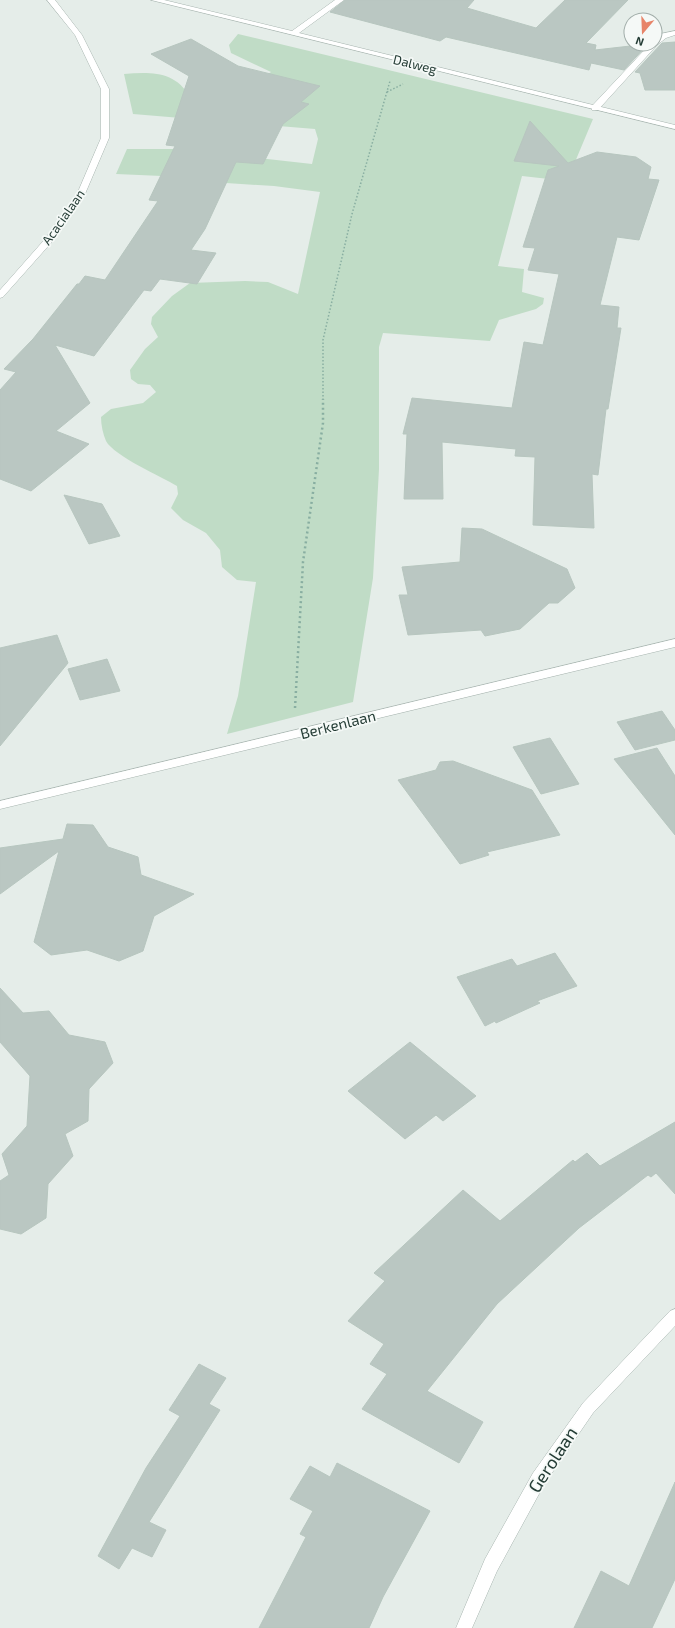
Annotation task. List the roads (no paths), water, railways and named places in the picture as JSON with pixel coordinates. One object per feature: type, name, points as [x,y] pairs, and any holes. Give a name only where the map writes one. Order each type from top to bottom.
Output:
[{"type":"street","name":"Acacialaan","points":[[0,295],[48,241],[82,194],[105,138],[106,89],[78,35],[51,0]]},
{"type":"street","name":"Dalweg","points":[[155,0],[675,127]]},
{"type":"street","points":[[292,34],[340,0]]},
{"type":"street","points":[[663,36],[675,33]]},
{"type":"street","points":[[595,108],[646,52]]},
{"type":"street","name":"Berkenlaan","points":[[0,805],[294,736],[675,643]]},
{"type":"street","name":"Gerolaan","points":[[464,1628],[491,1565],[539,1478],[588,1408],[675,1316]]}]
